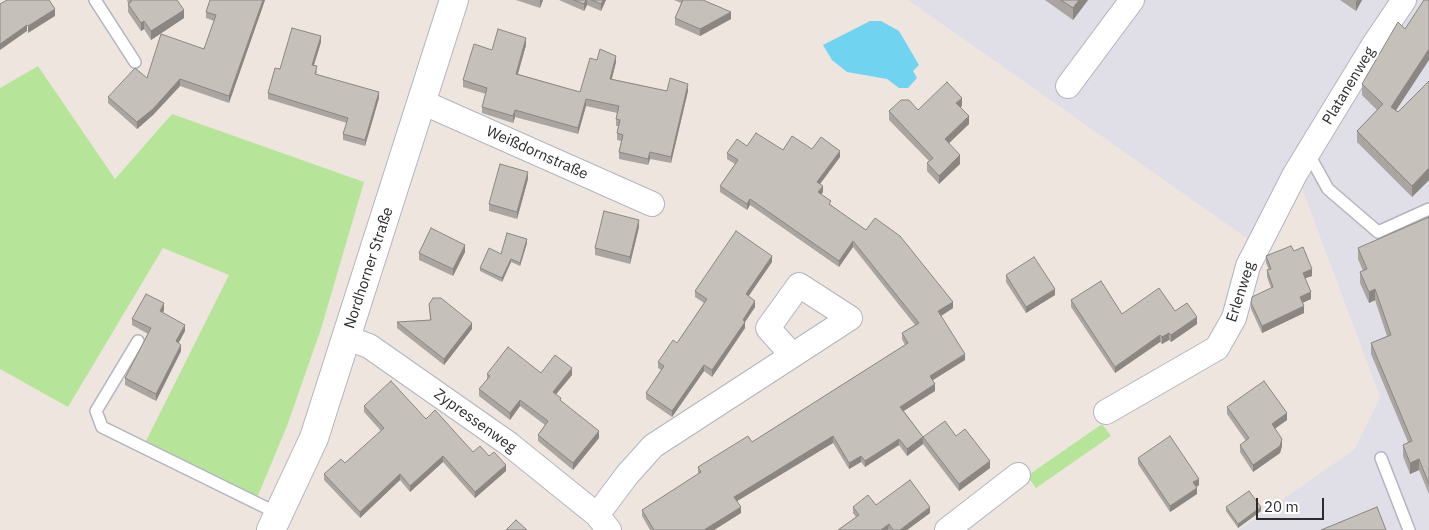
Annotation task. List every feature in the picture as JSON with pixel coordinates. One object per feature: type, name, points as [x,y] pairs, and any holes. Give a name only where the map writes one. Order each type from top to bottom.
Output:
[{"type":"street","name":"Nordhorner Straße","points":[[275,522],[314,438],[454,0]]},
{"type":"street","points":[[1068,86],[1132,0]]},
{"type":"street","name":"Platanenweg","points":[[1295,174],[1373,46],[1404,0]]},
{"type":"street","name":"Weißdornstraße","points":[[422,102],[652,204]]},
{"type":"street","name":"Erlenweg","points":[[1106,412],[1217,348],[1234,318],[1248,266],[1295,174]]},
{"type":"street","name":"Zypressenweg","points":[[347,338],[369,346],[501,439],[603,522],[627,475],[653,446],[792,355]]},
{"type":"street","points":[[947,530],[1018,476]]},
{"type":"lane","points":[[95,0],[135,62]]},
{"type":"lane","points":[[1308,153],[1328,189],[1378,232],[1429,209]]},
{"type":"lane","points":[[138,341],[96,412],[102,427],[275,522]]},
{"type":"lane","points":[[1381,458],[1409,530]]},
{"type":"shaded area","points":[[908,0],[1429,0],[1429,530],[1239,530],[1355,449],[1380,397],[1300,183],[1251,241]]},
{"type":"green space","points":[[38,66],[115,179],[172,114],[364,182],[321,329],[287,426],[257,498],[145,443],[229,275],[163,248],[68,407],[0,369],[0,88]]},
{"type":"green space","points":[[1102,424],[1111,436],[1036,488],[1027,476]]},
{"type":"water","points":[[870,21],[881,21],[899,31],[919,65],[913,71],[917,78],[908,88],[899,88],[887,79],[847,72],[832,60],[823,45]]},
{"type":"building","points":[[7,0],[49,0],[55,9],[27,25],[0,44],[0,4]]},
{"type":"building","points":[[131,0],[177,0],[184,10],[151,31],[144,21],[141,23],[128,4]]},
{"type":"building","points":[[210,0],[263,0],[229,96],[180,79],[153,109],[137,122],[108,97],[135,68],[147,78],[161,34],[204,49],[216,15],[206,12]]},
{"type":"building","points":[[574,0],[586,0],[584,4]]},
{"type":"building","points":[[592,0],[603,0],[601,4]]},
{"type":"building","points":[[683,0],[703,0],[731,12],[700,29],[675,18]]},
{"type":"building","points":[[1061,0],[1079,0],[1073,8]]},
{"type":"building","points":[[1424,0],[1429,0],[1429,49],[1391,107],[1398,112],[1429,81],[1429,168],[1412,186],[1357,131],[1383,104],[1362,84],[1398,22],[1405,29]]},
{"type":"building","points":[[292,28],[321,36],[312,65],[317,66],[315,74],[379,92],[365,140],[343,134],[348,118],[268,93],[275,68],[280,69]]},
{"type":"building","points":[[498,29],[526,38],[516,74],[580,92],[590,58],[597,60],[600,49],[616,56],[610,79],[667,91],[670,78],[688,84],[671,157],[650,152],[648,159],[619,152],[623,135],[617,133],[620,120],[616,119],[619,106],[586,99],[578,128],[515,110],[513,116],[482,107],[487,88],[463,80],[474,44],[492,50]]},
{"type":"building","points":[[947,82],[962,98],[956,103],[969,116],[945,139],[960,155],[939,176],[927,163],[933,158],[889,111],[901,100],[909,100],[918,110]]},
{"type":"building","points":[[756,133],[783,150],[792,136],[812,149],[821,137],[840,151],[817,182],[823,186],[818,192],[831,201],[829,204],[866,230],[875,218],[900,236],[953,302],[938,311],[965,354],[930,376],[935,384],[900,407],[923,437],[907,449],[899,439],[865,461],[861,456],[849,463],[833,436],[734,497],[741,507],[704,530],[654,530],[642,510],[701,472],[698,467],[748,436],[752,442],[908,343],[902,333],[919,323],[853,241],[839,261],[750,199],[747,204],[720,186],[738,160],[727,153],[737,139],[747,146]]},
{"type":"building","points":[[500,164],[528,172],[517,212],[489,204]]},
{"type":"building","points":[[604,211],[639,220],[630,257],[595,248]]},
{"type":"building","points":[[1429,217],[1429,484],[1419,459],[1410,463],[1403,445],[1412,441],[1371,343],[1391,335],[1375,289],[1369,292],[1360,272],[1367,269],[1358,248]]},
{"type":"building","points":[[431,228],[465,245],[453,269],[419,253]]},
{"type":"building","points":[[736,231],[772,256],[746,294],[755,301],[743,320],[745,322],[712,370],[704,365],[672,411],[646,393],[664,366],[658,362],[673,340],[677,343],[707,299],[695,291]]},
{"type":"building","points":[[507,233],[527,239],[520,263],[511,259],[502,278],[480,268],[489,248],[501,254]]},
{"type":"building","points":[[1291,246],[1294,251],[1303,247],[1312,269],[1303,273],[1311,292],[1300,297],[1304,306],[1262,326],[1251,303],[1252,297],[1273,287],[1267,270],[1271,269],[1266,256]]},
{"type":"building","points":[[1034,257],[1055,289],[1026,307],[1006,275]]},
{"type":"building","points":[[1101,281],[1122,314],[1159,288],[1175,311],[1187,303],[1197,317],[1171,335],[1169,333],[1162,337],[1160,335],[1115,367],[1071,300]]},
{"type":"building","points":[[146,294],[164,303],[160,311],[185,325],[176,341],[181,345],[156,394],[125,378],[151,328],[132,319]]},
{"type":"building","points":[[433,298],[441,298],[472,323],[444,359],[397,322],[431,320],[429,304]]},
{"type":"building","points":[[508,347],[541,373],[555,355],[572,368],[553,392],[561,398],[560,400],[599,431],[573,463],[538,435],[548,421],[520,400],[510,413],[479,389],[490,376],[487,374]]},
{"type":"building","points":[[391,381],[426,419],[435,410],[473,452],[480,446],[489,456],[494,452],[506,465],[475,492],[443,456],[410,486],[400,474],[360,512],[324,474],[341,459],[345,463],[384,428],[364,406]]},
{"type":"building","points":[[1264,381],[1287,413],[1272,424],[1282,439],[1280,446],[1253,465],[1240,445],[1249,438],[1227,407]]},
{"type":"building","points":[[945,421],[956,436],[965,429],[990,461],[959,484],[923,437]]},
{"type":"building","points":[[1170,436],[1199,479],[1193,482],[1197,488],[1170,506],[1138,458]]},
{"type":"building","points":[[910,480],[930,507],[900,530],[893,530],[889,524],[881,530],[838,530],[859,515],[853,507],[868,495],[876,505]]},
{"type":"building","points":[[1249,491],[1261,507],[1238,524],[1226,507]]},
{"type":"building","points":[[1377,507],[1386,530],[1321,530]]},
{"type":"building","points":[[516,520],[527,530],[506,530]]}]
